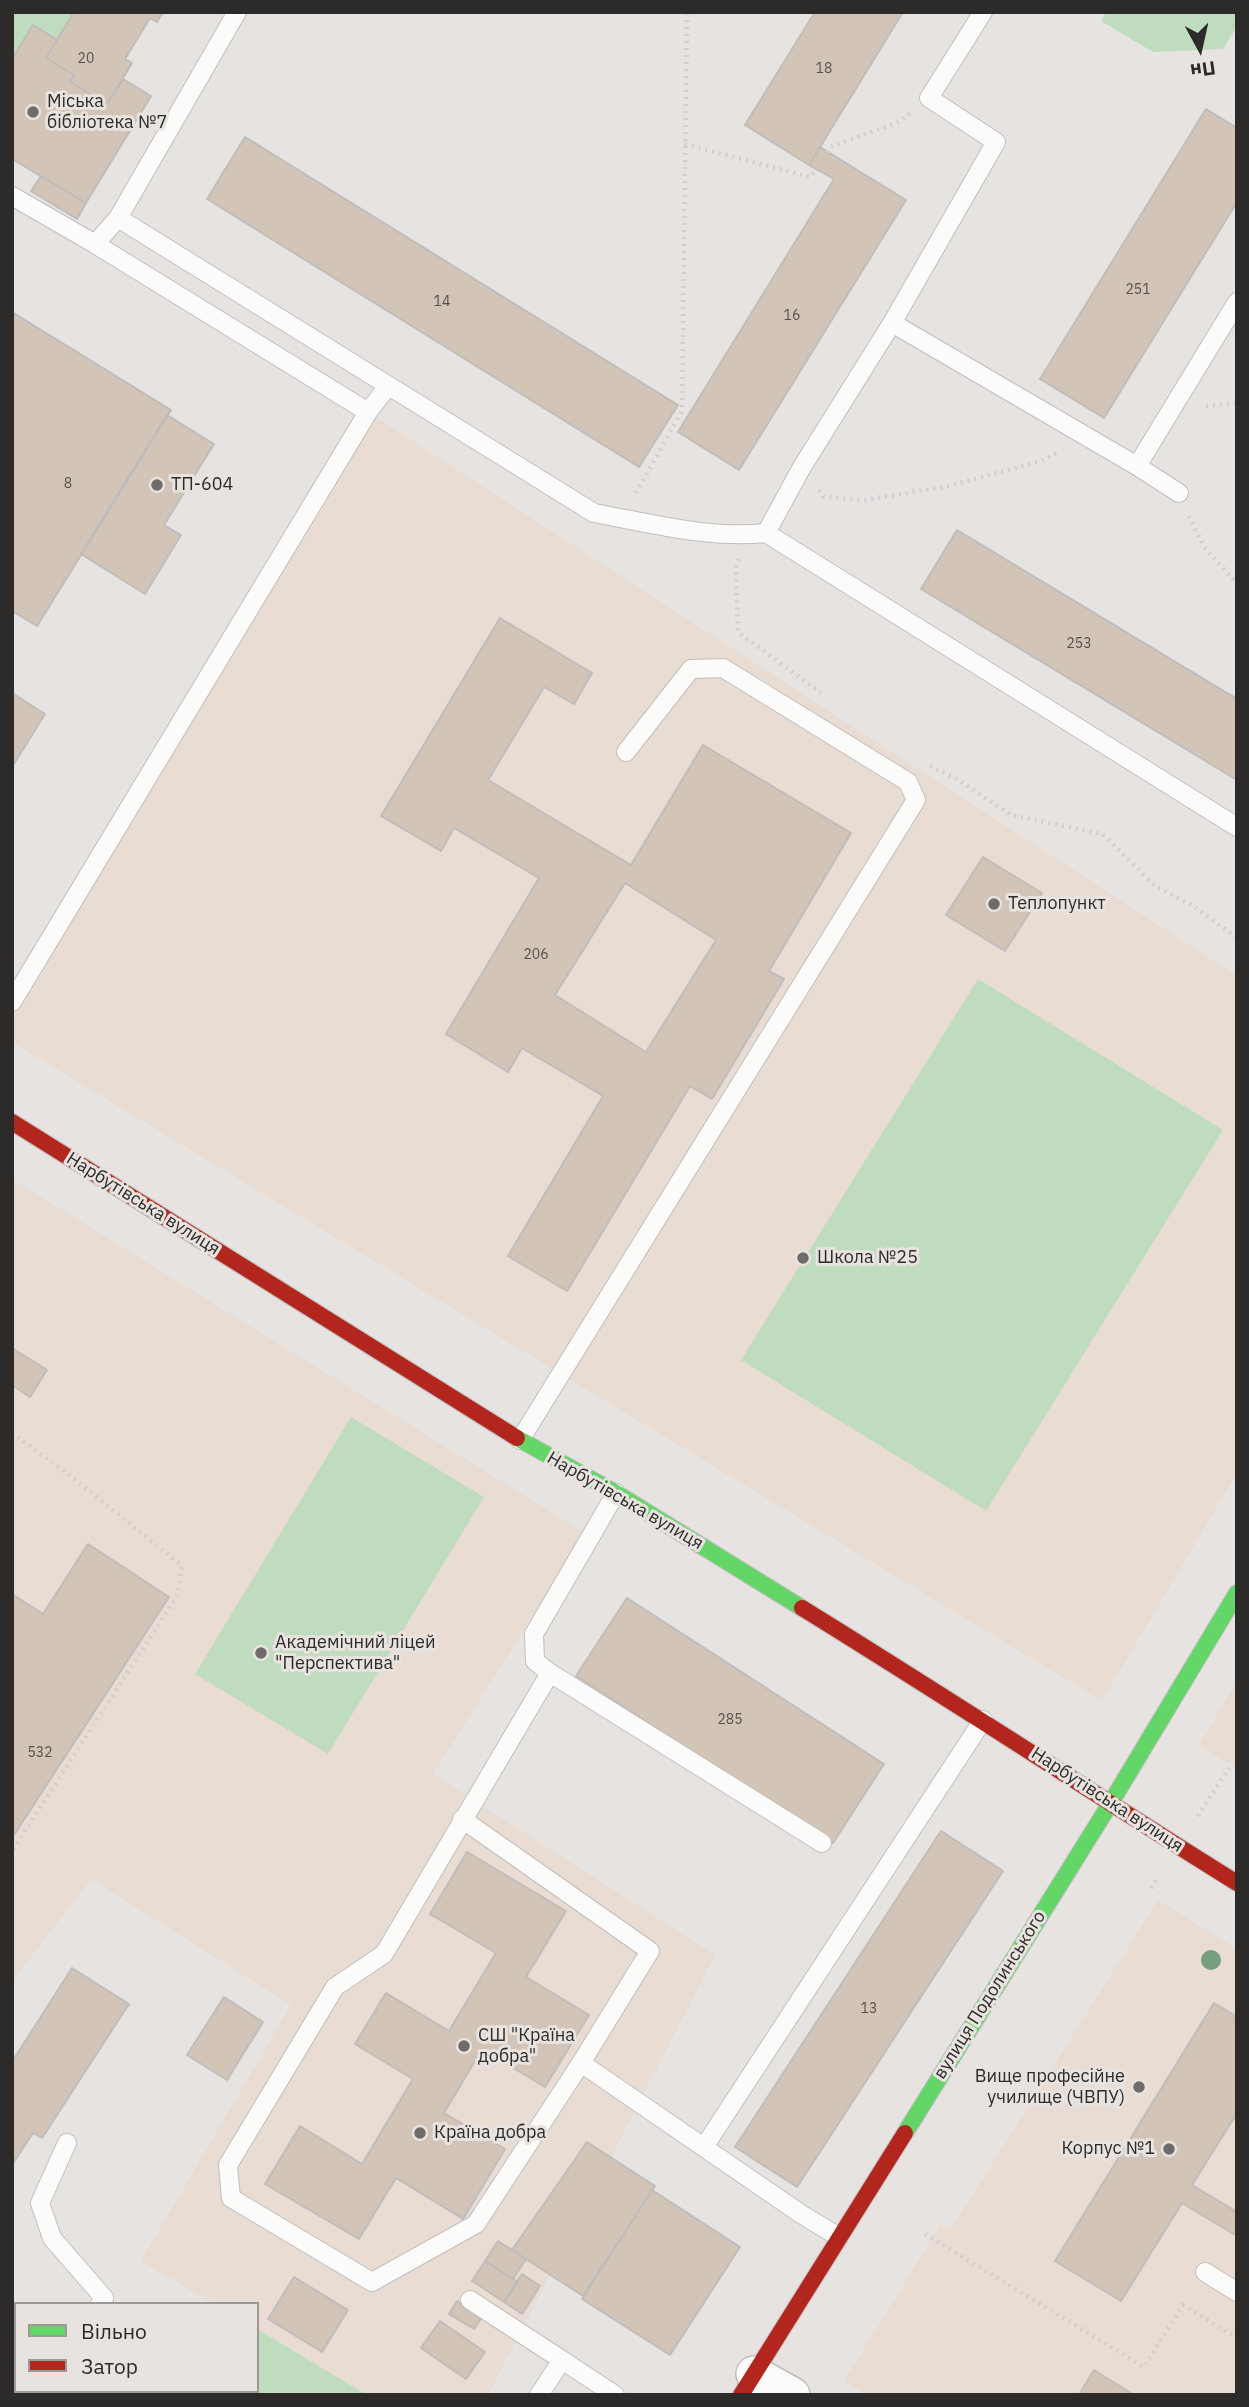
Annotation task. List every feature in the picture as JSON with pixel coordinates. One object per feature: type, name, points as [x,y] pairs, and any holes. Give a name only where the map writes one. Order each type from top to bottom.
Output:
[{"type":"street","name":"Нарбутівська вулиця","points":[[12,1122],[520,1440],[616,1493],[983,1720],[1110,1804],[1237,1883]]},
{"type":"street","name":"вулиця Подолинського","points":[[748,2384],[1110,1804],[1237,1593]]},
{"type":"street","points":[[748,2384],[792,2395]]},
{"type":"lane","points":[[95,244],[118,218],[237,12]]},
{"type":"lane","points":[[766,533],[802,467],[892,323],[996,142],[929,97],[983,12]]},
{"type":"lane","points":[[12,196],[368,412]]},
{"type":"lane","points":[[118,218],[594,513],[682,529],[747,535],[766,533],[1237,827]]},
{"type":"lane","points":[[1137,466],[1237,302]]},
{"type":"lane","points":[[892,323],[1179,493]]},
{"type":"lane","points":[[12,1002],[368,412],[388,386]]},
{"type":"lane","points":[[520,1440],[916,800],[908,782],[723,668],[691,669],[626,752]]},
{"type":"lane","points":[[616,1493],[534,1634],[535,1661],[550,1673],[822,1843]]},
{"type":"lane","points":[[461,1819],[650,1951],[476,2224],[372,2282],[231,2198],[228,2165],[335,1987],[384,1954],[461,1819],[550,1673]]},
{"type":"lane","points":[[704,2147],[983,1720]]},
{"type":"lane","points":[[581,2063],[839,2237]]},
{"type":"lane","points":[[67,2143],[40,2203],[52,2238],[104,2298],[101,2302]]},
{"type":"lane","points":[[1205,2272],[1237,2292]]},
{"type":"lane","points":[[470,2300],[615,2395]]},
{"type":"lane","points":[[539,2395],[562,2360]]},
{"type":"path","points":[[632,500],[682,411],[687,12]]},
{"type":"path","points":[[827,152],[830,147],[899,122],[929,97]]},
{"type":"path","points":[[685,144],[810,177],[816,169]]},
{"type":"path","points":[[824,497],[865,500],[948,486],[1040,461],[1088,438]]},
{"type":"path","points":[[1179,493],[1204,547],[1237,584]]},
{"type":"path","points":[[747,535],[736,567],[738,632],[826,696]]},
{"type":"path","points":[[925,762],[957,779],[1011,815],[1103,834],[1155,886],[1193,906],[1237,938]]},
{"type":"path","points":[[12,1433],[76,1480],[182,1566],[177,1595],[12,1851]]},
{"type":"path","points":[[1195,1821],[1229,1768]]},
{"type":"path","points":[[925,2234],[1144,2367],[1183,2305],[1237,2338]]},
{"type":"shaded area","name":"Школа №25","points":[[368,412],[1237,976],[1237,1473],[1102,1701],[12,1042],[12,1002]]},
{"type":"shaded area","points":[[12,1179],[585,1533],[433,1774],[715,1955],[488,2395],[367,2395],[259,2330],[259,2302],[211,2302],[141,2261],[291,2005],[91,1879],[12,1982]]},
{"type":"shaded area","points":[[1237,1681],[1237,1768],[1199,1746]]},
{"type":"shaded area","name":"Вище професійне училище (ЧВПУ)","points":[[1158,1900],[1237,1949],[1237,2395],[867,2395],[844,2381],[941,2224],[951,2229]]},
{"type":"green space","points":[[12,12],[74,12],[57,40],[32,26],[12,59]]},
{"type":"green space","points":[[1106,12],[1237,12],[1237,26],[1223,49],[1153,52],[1101,21]]},
{"type":"green space","points":[[978,979],[1223,1130],[986,1511],[741,1360]]},
{"type":"green space","points":[[351,1417],[484,1497],[328,1754],[195,1674]]},
{"type":"green space","points":[[259,2330],[367,2395],[166,2393],[259,2393]]},
{"type":"building","points":[[74,12],[163,12],[157,22],[150,18],[125,59],[132,63],[107,104],[70,82],[74,75],[46,58]]},
{"type":"building","points":[[815,12],[903,12],[809,165],[745,125]]},
{"type":"building","points":[[33,25],[57,40],[46,58],[74,75],[70,82],[107,104],[123,79],[151,96],[86,203],[12,159],[12,59]]},
{"type":"building","points":[[1206,109],[1237,128],[1237,202],[1104,418],[1040,379]]},
{"type":"building","points":[[245,137],[678,405],[639,467],[207,199]]},
{"type":"building","points":[[820,147],[906,200],[739,470],[678,432],[834,179],[809,165]]},
{"type":"building","points":[[41,176],[86,203],[77,219],[31,191]]},
{"type":"building","points":[[12,312],[171,410],[37,626],[12,611]]},
{"type":"building","name":"ТП-604","points":[[167,415],[214,444],[164,525],[181,535],[145,594],[81,554]]},
{"type":"building","points":[[957,530],[1237,699],[1237,780],[921,589]]},
{"type":"building","points":[[500,618],[592,673],[574,704],[544,687],[488,780],[631,865],[703,745],[851,833],[769,971],[784,979],[712,1099],[690,1086],[567,1291],[508,1256],[603,1096],[522,1048],[508,1072],[446,1034],[539,878],[454,828],[441,851],[381,816]],"holes":[[[625,883],[716,940],[646,1052],[555,995]]]},
{"type":"building","points":[[12,693],[45,714],[12,767]]},
{"type":"building","name":"Теплопункт","points":[[983,857],[1042,893],[1005,951],[946,915]]},
{"type":"building","points":[[12,1348],[47,1370],[30,1397],[12,1385]]},
{"type":"building","points":[[88,1544],[169,1597],[12,1838],[12,1594],[43,1614]]},
{"type":"building","points":[[627,1598],[884,1764],[833,1843],[576,1676]]},
{"type":"building","points":[[941,1831],[1003,1871],[797,2187],[735,2147]]},
{"type":"building","name":"СШ \"Країна добра\"","points":[[467,1852],[566,1911],[526,1977],[589,2015],[545,2087],[482,2049],[444,2113],[505,2149],[463,2219],[396,2178],[359,2239],[265,2184],[300,2126],[362,2164],[413,2079],[355,2044],[386,1993],[449,2031],[496,1953],[430,1914]]},
{"type":"building","points":[[72,1968],[129,2004],[42,2138],[33,2133],[12,2165],[12,2062]]},
{"type":"building","points":[[224,1997],[263,2022],[227,2080],[187,2055]]},
{"type":"building","name":"Корпус №1","points":[[1214,2003],[1237,2017],[1237,2113],[1192,2185],[1237,2212],[1237,2236],[1182,2203],[1121,2301],[1055,2261]]},
{"type":"building","points":[[587,2142],[655,2186],[583,2296],[512,2250]]},
{"type":"building","points":[[652,2190],[740,2247],[670,2355],[582,2299]]},
{"type":"building","points":[[498,2241],[526,2259],[513,2279],[485,2261]]},
{"type":"building","points":[[485,2261],[518,2282],[504,2302],[472,2281]]},
{"type":"building","points":[[522,2274],[540,2286],[522,2314],[504,2302]]},
{"type":"building","points":[[294,2277],[348,2310],[322,2352],[268,2319]]},
{"type":"building","points":[[457,2301],[482,2317],[474,2329],[449,2314]]},
{"type":"building","points":[[440,2321],[485,2352],[466,2379],[421,2348]]},
{"type":"building","points":[[1094,2370],[1134,2395],[1079,2395]]},
{"type":"traffic: fast","points":[[517,1438],[616,1493],[802,1608]]},
{"type":"traffic: fast","points":[[905,2133],[1110,1804],[1237,1593]]},
{"type":"traffic: jam","points":[[12,1122],[517,1438]]},
{"type":"traffic: jam","points":[[802,1608],[1237,1883]]},
{"type":"traffic: jam","points":[[741,2395],[905,2133]]},
{"type":"place","name":"Міська бібліотека №7","points":[[33,112]]},
{"type":"place","name":"ТП-604","points":[[157,485]]},
{"type":"place","name":"Теплопункт","points":[[994,904]]},
{"type":"place","name":"Школа №25","points":[[803,1258]]},
{"type":"place","name":"Академічний ліцей \"Перспектива\"","points":[[261,1653]]},
{"type":"place","name":"СШ \"Країна добра\"","points":[[464,2046]]},
{"type":"place","name":"Вище професійне училище (ЧВПУ)","points":[[1139,2087]]},
{"type":"place","name":"Країна добра","points":[[420,2133]]},
{"type":"place","name":"Корпус №1","points":[[1169,2149]]}]
